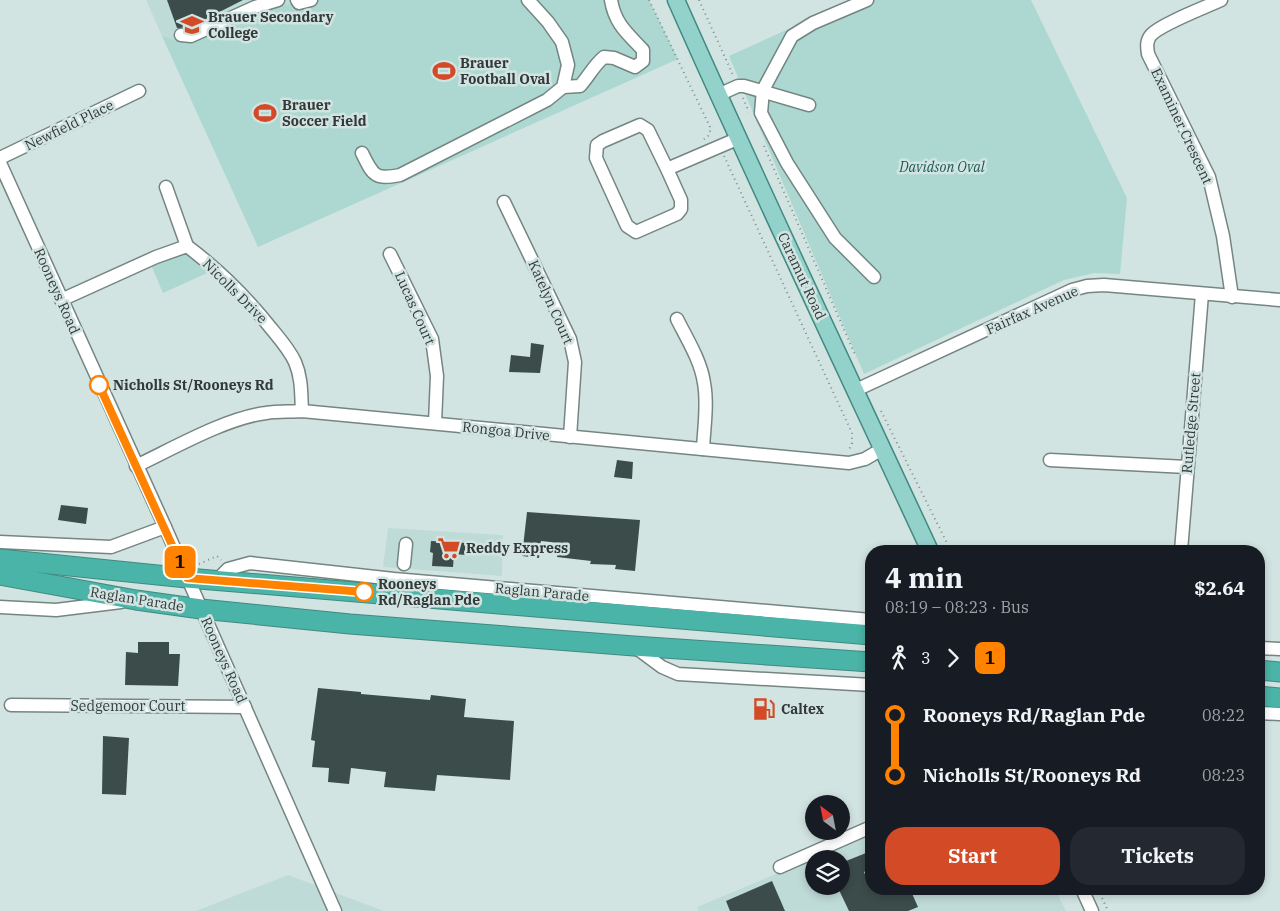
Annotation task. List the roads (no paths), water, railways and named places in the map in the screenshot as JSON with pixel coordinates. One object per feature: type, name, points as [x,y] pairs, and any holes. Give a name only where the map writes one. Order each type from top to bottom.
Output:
[{"type":"highway","name":"Raglan Parade","points":[[0,560],[183,569],[865,634]]},
{"type":"highway","name":"Raglan Parade","points":[[0,575],[136,600],[201,609],[350,624],[865,662]]},
{"type":"highway","points":[[1265,671],[1280,672]]},
{"type":"highway","points":[[1265,697],[1280,698]]},
{"type":"main road","name":"Caramut Road","points":[[676,0],[737,139],[927,545]]},
{"type":"street","points":[[181,35],[191,36],[255,7],[278,0]]},
{"type":"street","points":[[297,0],[299,3],[311,0]]},
{"type":"street","points":[[528,0],[548,22],[562,42],[568,65],[563,87]]},
{"type":"street","points":[[362,153],[371,172],[384,178],[400,175],[547,100],[563,87],[580,86],[592,73],[596,64],[604,57],[614,58],[635,67],[643,61],[643,50],[620,26],[613,12],[611,0]]},
{"type":"street","points":[[867,0],[813,24],[792,36],[763,90],[761,113],[787,163],[835,238],[874,277]]},
{"type":"street","name":"Examiner Crescent","points":[[1222,0],[1162,27],[1150,36],[1147,43],[1148,54],[1209,177],[1223,236],[1232,297]]},
{"type":"street","points":[[718,95],[738,86],[744,86],[763,90],[809,106]]},
{"type":"street","name":"Newfield Place","points":[[0,158],[139,91]]},
{"type":"street","points":[[640,125],[648,130],[667,169],[681,200],[681,208],[677,214],[636,232],[626,226],[596,158],[596,145],[640,125]]},
{"type":"street","points":[[667,169],[737,139]]},
{"type":"street","name":"Rooneys Road","points":[[0,163],[165,527],[335,911]]},
{"type":"street","points":[[61,300],[156,256],[187,246],[166,187]]},
{"type":"street","name":"Katelyn Court","points":[[504,202],[570,339],[576,362],[570,437]]},
{"type":"street","name":"Nicolls Drive","points":[[187,246],[214,266],[255,308],[282,342],[295,361],[301,381],[302,411]]},
{"type":"street","name":"Lucas Court","points":[[390,254],[432,339],[437,376],[435,423]]},
{"type":"street","name":"Fairfax Avenue","points":[[856,390],[1072,290],[1087,286],[1104,285],[1280,300]]},
{"type":"street","name":"Rutledge Street","points":[[1181,545],[1202,294]]},
{"type":"street","points":[[677,319],[698,364],[704,382],[706,402],[703,449]]},
{"type":"street","name":"Rongoa Drive","points":[[136,466],[216,428],[244,418],[266,413],[302,411],[849,463],[865,459],[882,449]]},
{"type":"street","points":[[1050,460],[1187,467]]},
{"type":"street","points":[[0,542],[111,548],[165,527]]},
{"type":"street","points":[[404,564],[406,544]]},
{"type":"street","name":"Raglan Parade","points":[[223,574],[250,563],[394,579],[865,619]]},
{"type":"street","points":[[0,607],[56,610],[136,600]]},
{"type":"street","points":[[634,646],[662,668],[678,674],[865,685]]},
{"type":"street","points":[[1265,648],[1280,649]]},
{"type":"street","name":"Sedgemoor Court","points":[[11,705],[245,707]]},
{"type":"street","points":[[1265,713],[1280,714]]},
{"type":"street","points":[[780,867],[865,830]]},
{"type":"street","points":[[1085,895],[1092,911]]},
{"type":"place","name":"Brauer Secondary College","points":[[192,25]]},
{"type":"place","name":"Brauer Football Oval","points":[[444,71]]},
{"type":"place","name":"Brauer Soccer Field","points":[[265,113]]},
{"type":"place","name":"Nicholls St/Rooneys Rd","points":[[99,385]]},
{"type":"place","name":"Reddy Express","points":[[449,548]]},
{"type":"place","name":"Rooneys Rd/Raglan Pde","points":[[364,592]]},
{"type":"place","name":"Caltex","points":[[764,709]]},
{"type":"park label","name":"Davidson Oval","points":[[942,167]]}]
